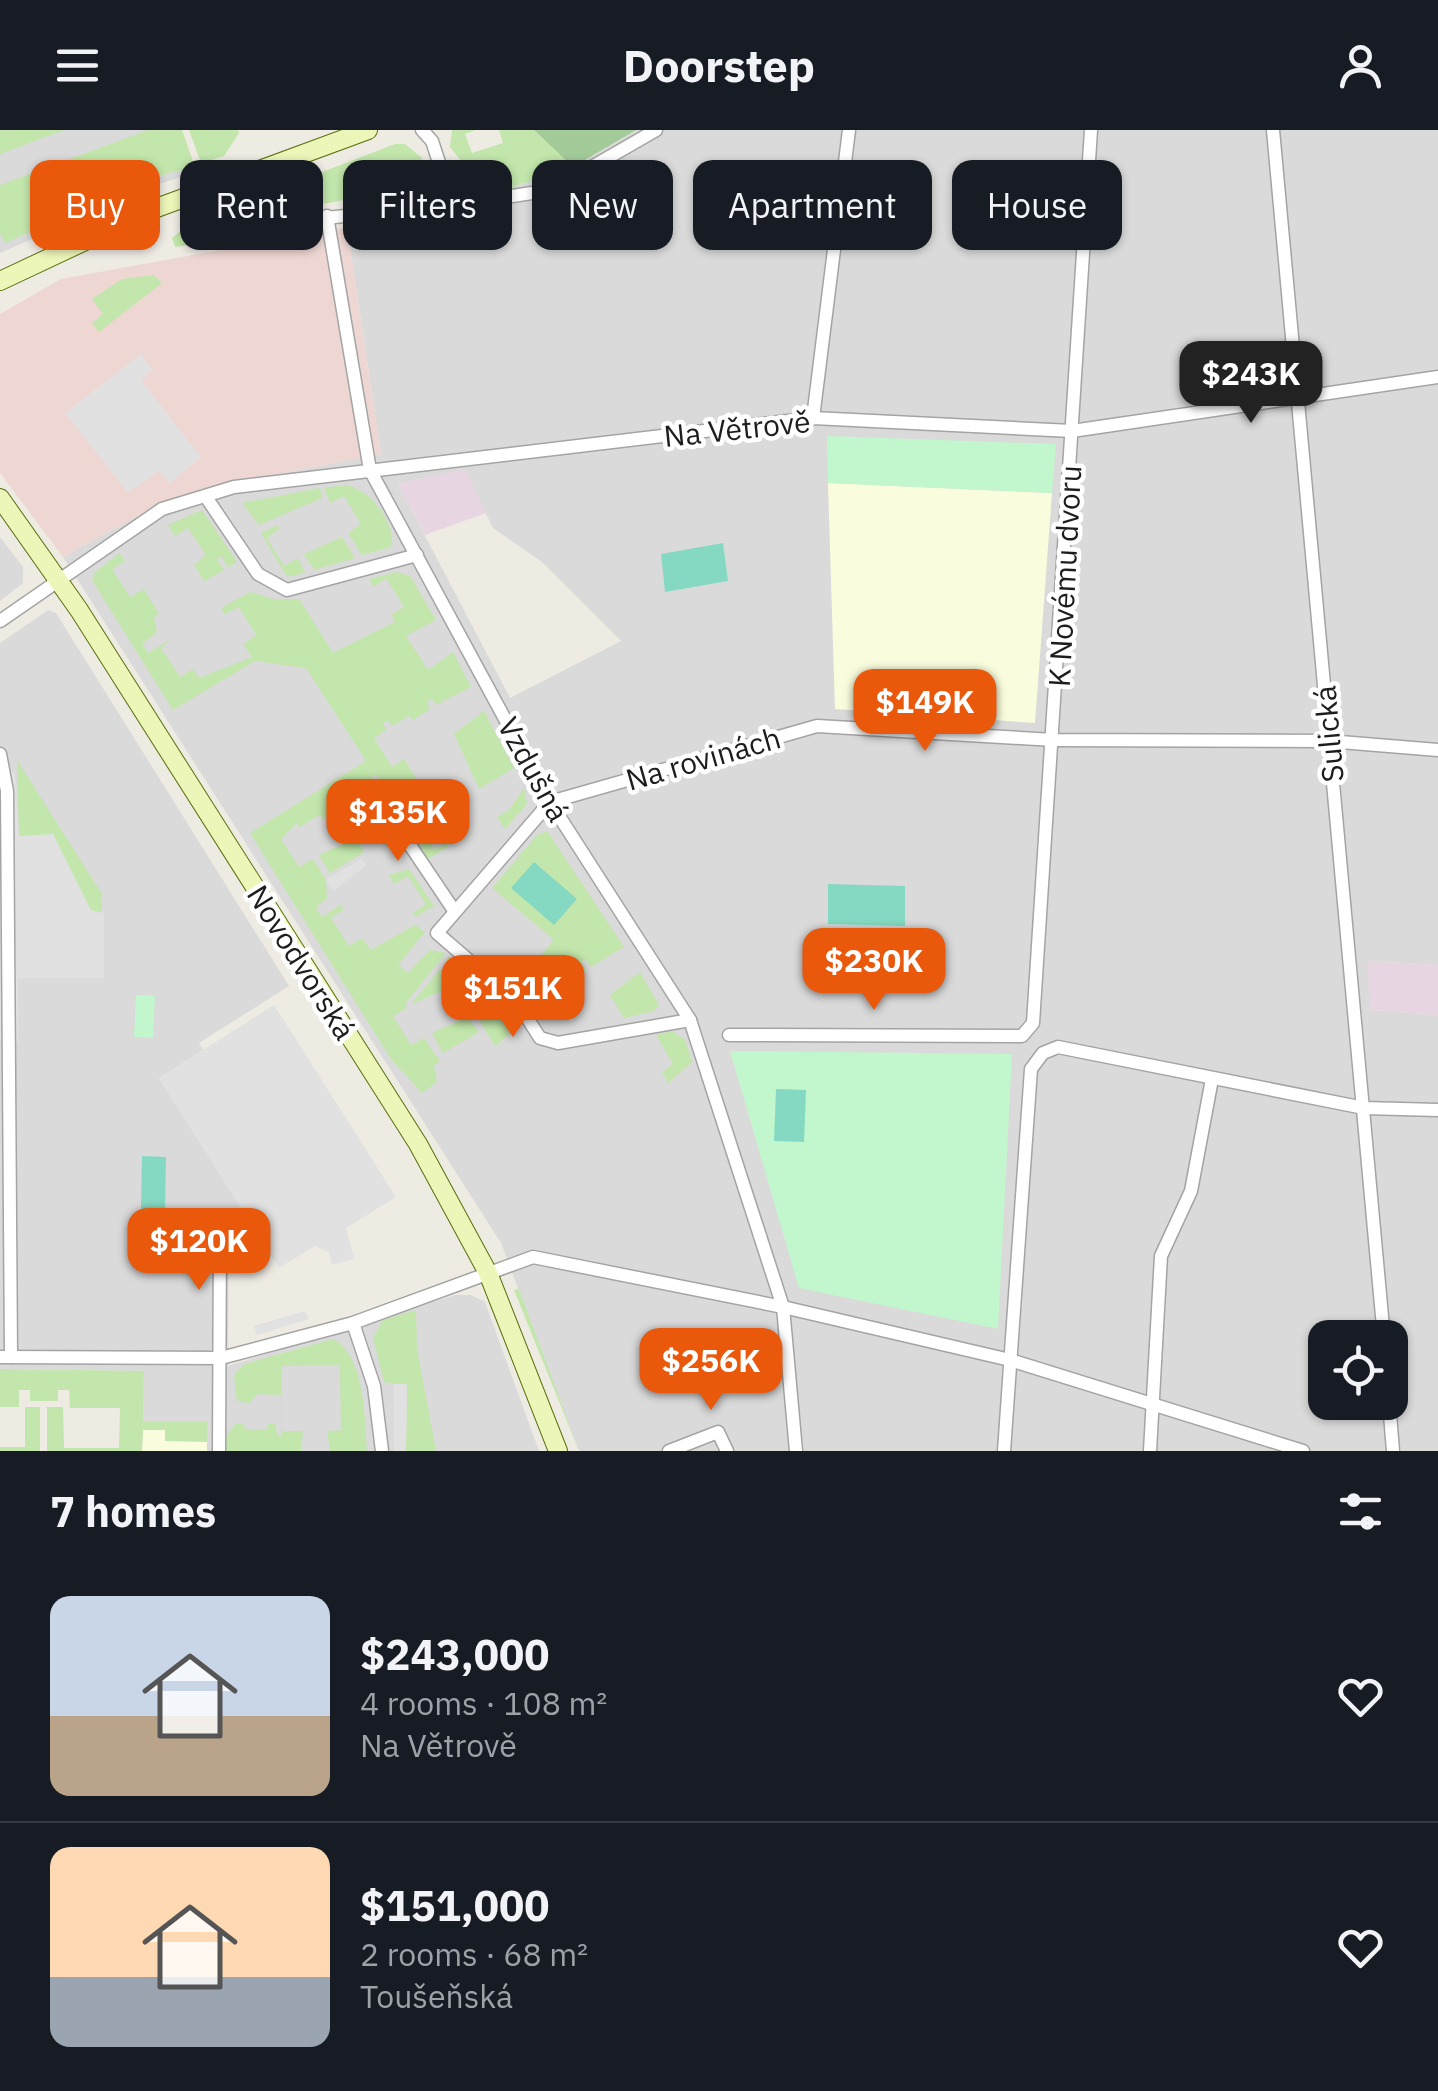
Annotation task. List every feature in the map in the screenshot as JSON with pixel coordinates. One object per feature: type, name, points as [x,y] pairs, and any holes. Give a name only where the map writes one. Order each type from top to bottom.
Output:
[{"type":"main road","points":[[1,277],[151,210],[368,130]]},
{"type":"main road","name":"Novodvorská","points":[[0,498],[58,579],[418,1144],[488,1273],[558,1451]]},
{"type":"street","points":[[422,130],[432,140],[438,160]]},
{"type":"street","points":[[512,196],[552,190],[656,130]]},
{"type":"street","points":[[813,418],[849,130]]},
{"type":"street","name":"K Novému dvoru","points":[[729,1035],[1022,1036],[1033,1023],[1054,740],[1066,431],[1091,130]]},
{"type":"street","name":"Sulická","points":[[1273,130],[1382,1320]]},
{"type":"street","points":[[323,216],[343,215]]},
{"type":"street","name":"Vzdušná","points":[[327,216],[370,470],[550,802],[690,1020],[783,1307],[796,1451]]},
{"type":"street","name":"Na Větrově","points":[[0,621],[162,510],[234,487],[813,418],[1066,431],[1438,377]]},
{"type":"street","points":[[206,497],[258,574],[286,590],[418,554]]},
{"type":"street","name":"Na rovinách","points":[[550,802],[816,726],[1054,740],[1328,741],[1438,750]]},
{"type":"street","points":[[0,754],[7,791],[5,1357],[221,1358],[352,1323],[533,1257],[783,1307],[1010,1360],[1303,1451]]},
{"type":"street","points":[[377,796],[454,910]]},
{"type":"street","points":[[550,802],[436,934],[516,1002],[540,1038],[558,1042],[690,1020]]},
{"type":"street","points":[[1004,1451],[1032,1069],[1043,1054],[1058,1047],[1364,1108],[1438,1110]]},
{"type":"street","points":[[1150,1451],[1161,1256],[1190,1191],[1212,1079]]},
{"type":"street","points":[[219,1451],[220,1228]]},
{"type":"street","points":[[352,1323],[374,1386],[382,1451]]},
{"type":"street","points":[[1390,1420],[1393,1451]]},
{"type":"street","points":[[669,1451],[718,1432],[727,1451]]},
{"type":"shaded area","points":[[22,130],[180,130],[192,160],[180,160],[180,177],[160,184],[160,160],[30,160],[30,240],[0,253],[0,138]]},
{"type":"shaded area","points":[[636,130],[1438,130],[1438,965],[1368,961],[1371,1010],[1438,1015],[1438,1451],[579,1451],[501,1243],[63,557],[164,501],[205,488],[381,454],[350,250],[512,250],[512,187],[532,181],[532,250],[673,250],[673,160],[585,160]],"holes":[[[465,470],[493,528],[542,562],[621,641],[510,698],[398,484]]]},
{"type":"shaded area","points":[[343,228],[343,250],[350,250],[381,454],[205,488],[164,501],[63,557],[0,473],[0,314],[61,279],[220,250],[323,250],[323,231]]},
{"type":"shaded area","points":[[141,354],[153,370],[141,380],[201,457],[170,483],[159,471],[128,493],[65,413]]},
{"type":"shaded area","points":[[465,469],[486,513],[425,535],[398,484]]},
{"type":"shaded area","points":[[828,483],[1052,493],[1035,723],[835,709]]},
{"type":"shaded area","points":[[0,537],[23,567],[23,583],[0,601]]},
{"type":"shaded area","points":[[48,610],[56,613],[289,986],[199,1043],[203,1050],[159,1078],[251,1223],[229,1226],[228,1366],[455,1295],[471,1295],[485,1302],[539,1451],[207,1451],[207,1422],[143,1422],[144,1371],[0,1369],[0,643]]},
{"type":"shaded area","points":[[15,772],[19,836],[53,834],[91,910],[104,913],[104,978],[18,978],[18,1041],[0,1041],[0,773]]},
{"type":"shaded area","points":[[361,859],[367,865],[333,891],[326,880]]},
{"type":"shaded area","points":[[1367,961],[1438,965],[1438,1015],[1371,1010]]},
{"type":"shaded area","points":[[274,1005],[396,1197],[346,1228],[354,1259],[332,1265],[329,1252],[315,1246],[279,1268],[159,1078]]},
{"type":"shaded area","points":[[305,1311],[309,1319],[257,1335],[254,1326]]},
{"type":"shaded area","points":[[394,1384],[407,1384],[406,1451],[394,1451]]},
{"type":"shaded area","points":[[143,1422],[207,1422],[207,1451],[142,1451]]},
{"type":"green space","points":[[0,130],[64,130],[0,154]]},
{"type":"green space","points":[[148,130],[182,130],[193,160],[180,160],[180,171],[160,175],[160,160],[67,160]]},
{"type":"green space","points":[[189,130],[238,130],[224,156],[200,160]]},
{"type":"green space","points":[[452,130],[475,130],[465,134],[472,153],[503,143],[499,130],[534,130],[566,160],[532,160],[532,181],[512,187],[512,160],[461,160],[450,147]]},
{"type":"green space","points":[[534,130],[636,130],[585,160],[566,160]]},
{"type":"green space","points":[[395,144],[405,144],[422,158],[422,160],[353,160]]},
{"type":"green space","points":[[343,164],[343,200],[323,204],[323,172]]},
{"type":"green space","points":[[30,174],[30,232],[5,243],[0,233],[0,185]]},
{"type":"green space","points":[[180,231],[180,246],[175,247],[172,238]]},
{"type":"green space","points":[[154,275],[162,283],[99,332],[92,323],[103,314],[92,299],[122,279]]},
{"type":"green space","points":[[827,436],[1056,444],[1052,493],[828,483]]},
{"type":"green space","points":[[345,485],[363,492],[379,508],[389,527],[392,547],[362,555],[348,533],[361,524],[344,496],[330,503],[324,488]]},
{"type":"green space","points":[[320,488],[322,498],[259,525],[242,503]]},
{"type":"green space","points":[[202,510],[237,562],[228,567],[221,556],[217,559],[224,570],[204,581],[194,565],[206,555],[188,528],[175,536],[168,525]]},
{"type":"green space","points":[[277,525],[280,528],[267,538],[284,566],[298,558],[305,573],[287,577],[261,533]]},
{"type":"green space","points":[[342,537],[355,558],[314,570],[304,554]]},
{"type":"green space","points":[[723,543],[728,581],[665,592],[661,554]]},
{"type":"green space","points":[[120,553],[125,561],[112,569],[130,597],[144,589],[159,614],[154,617],[157,632],[142,644],[148,653],[173,638],[161,648],[180,677],[193,669],[199,678],[252,657],[243,644],[256,635],[239,607],[225,614],[221,608],[250,592],[273,599],[299,599],[333,653],[395,622],[391,615],[404,607],[386,578],[373,587],[369,579],[397,572],[410,576],[436,620],[406,636],[428,670],[453,652],[471,687],[436,705],[432,699],[427,701],[430,709],[413,720],[409,716],[392,726],[388,721],[383,723],[386,730],[374,738],[392,767],[404,759],[425,792],[395,806],[376,775],[372,777],[375,784],[364,792],[390,833],[372,845],[363,834],[376,825],[358,797],[345,805],[339,797],[334,801],[338,809],[300,827],[297,823],[281,839],[299,867],[313,859],[326,880],[327,898],[316,908],[322,917],[341,905],[344,909],[331,918],[349,946],[362,938],[371,950],[415,925],[425,932],[398,965],[408,973],[430,950],[446,953],[405,1004],[407,1008],[393,1016],[411,1045],[424,1038],[440,1061],[434,1066],[437,1082],[422,1093],[391,1059],[250,833],[366,761],[306,668],[255,661],[173,710],[92,580],[95,572]]},
{"type":"green space","points":[[484,711],[514,768],[479,789],[454,734]]},
{"type":"green space","points":[[17,760],[102,894],[102,914],[92,911],[19,836]]},
{"type":"green space","points":[[524,788],[527,804],[505,829],[497,817],[509,810]]},
{"type":"green space","points":[[426,809],[428,813],[417,822],[435,850],[446,843],[449,846],[428,859],[409,826],[412,818]]},
{"type":"green space","points":[[547,831],[624,947],[591,967],[585,959],[581,962],[586,970],[568,981],[565,977],[547,988],[544,985],[529,1000],[526,992],[514,987],[554,940],[492,888],[537,835]]},
{"type":"green space","points":[[357,838],[364,852],[330,873],[319,855]]},
{"type":"green space","points":[[534,862],[577,899],[554,925],[511,888]]},
{"type":"green space","points":[[409,869],[434,906],[415,917],[413,913],[426,904],[408,876],[394,884],[389,875]]},
{"type":"green space","points":[[828,884],[905,886],[905,926],[828,924]]},
{"type":"green space","points":[[449,956],[515,1015],[516,1029],[495,1046],[477,1016],[488,1003],[470,975],[457,983],[445,963]]},
{"type":"green space","points":[[440,969],[451,987],[412,1004],[412,1003]]},
{"type":"green space","points":[[640,972],[659,1005],[654,1011],[624,1018],[610,995]]},
{"type":"green space","points":[[136,995],[155,996],[153,1038],[134,1037]]},
{"type":"green space","points":[[468,1017],[479,1032],[443,1053],[432,1033]]},
{"type":"green space","points":[[672,1031],[685,1040],[692,1062],[668,1083],[662,1072],[673,1064],[656,1035]]},
{"type":"green space","points":[[730,1051],[1012,1054],[998,1329],[799,1288]]},
{"type":"green space","points":[[776,1089],[806,1090],[804,1142],[774,1141]]},
{"type":"green space","points":[[142,1156],[166,1157],[165,1210],[141,1210]]},
{"type":"green space","points":[[519,1289],[579,1451],[514,1290]]},
{"type":"green space","points":[[416,1310],[417,1349],[436,1451],[406,1451],[407,1385],[384,1382],[373,1338],[383,1320]]},
{"type":"green space","points":[[333,1339],[344,1347],[357,1373],[367,1451],[330,1451],[327,1431],[341,1430],[340,1365],[282,1366],[282,1431],[303,1431],[301,1451],[226,1451],[226,1437],[235,1424],[244,1424],[245,1429],[267,1430],[268,1424],[276,1424],[277,1436],[281,1436],[281,1395],[257,1394],[250,1403],[237,1401],[234,1375],[244,1364]]},
{"type":"green space","points":[[0,1369],[144,1371],[143,1422],[207,1422],[207,1442],[165,1441],[165,1430],[143,1430],[142,1451],[47,1451],[47,1407],[63,1407],[64,1448],[119,1448],[120,1408],[70,1408],[69,1390],[58,1390],[58,1401],[30,1401],[30,1390],[19,1390],[19,1407],[0,1407]]},
{"type":"green space","points":[[25,1407],[40,1407],[40,1451],[0,1451],[0,1447],[25,1447]]}]
